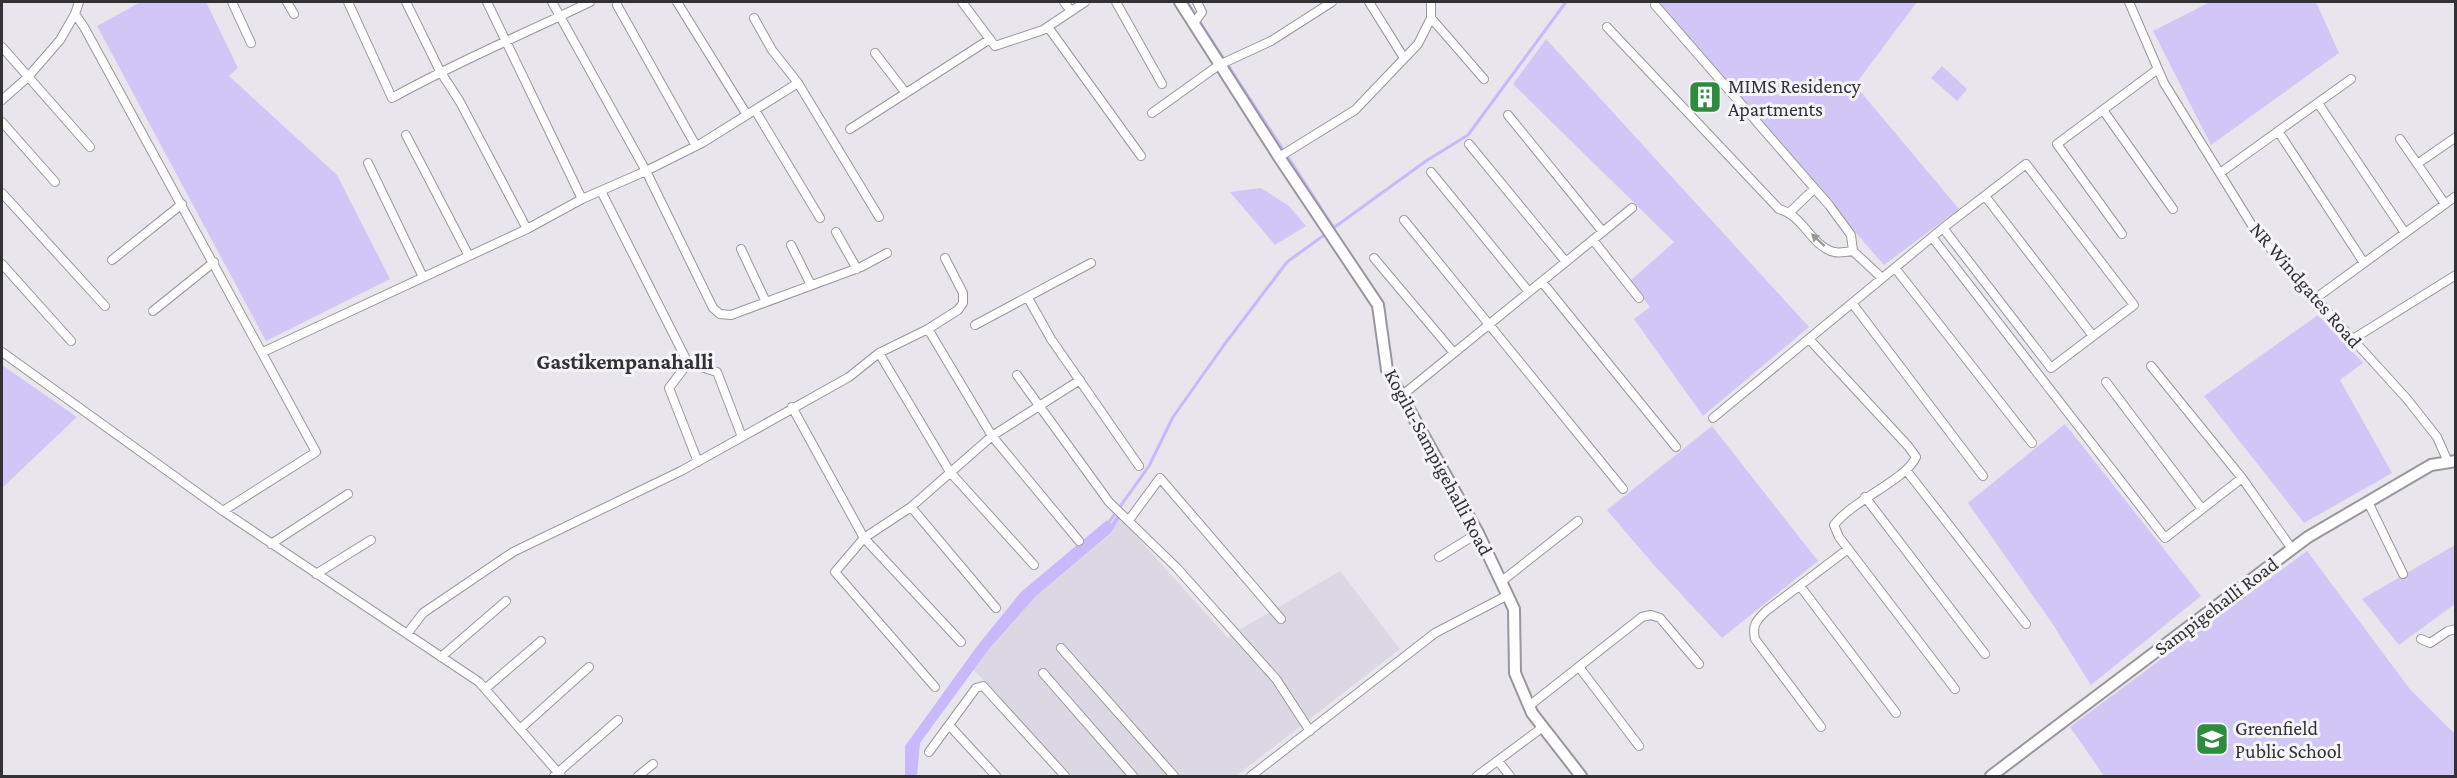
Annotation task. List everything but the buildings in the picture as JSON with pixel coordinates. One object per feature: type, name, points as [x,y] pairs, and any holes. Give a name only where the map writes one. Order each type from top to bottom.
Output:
[{"type":"street","points":[[2,100],[28,77],[60,40],[79,2]]},
{"type":"street","points":[[232,2],[251,43]]},
{"type":"street","points":[[287,2],[294,14]]},
{"type":"street","points":[[348,2],[392,98],[440,71],[506,43],[590,2]]},
{"type":"street","points":[[406,2],[440,71],[460,102],[526,229]]},
{"type":"street","points":[[487,2],[582,199]]},
{"type":"street","points":[[552,2],[646,171],[713,308],[720,314],[731,315],[857,269],[887,253]]},
{"type":"street","points":[[677,2],[747,115]]},
{"type":"street","points":[[1064,2],[1071,11]]},
{"type":"street","points":[[967,3],[995,46],[1048,27],[1085,2]]},
{"type":"street","points":[[1116,2],[1162,84]]},
{"type":"street","name":"Kogilu-Sampigehalli Road","points":[[1180,2],[1279,157],[1378,305],[1387,370],[1400,397],[1478,533],[1514,609],[1515,673],[1529,706],[1581,777]]},
{"type":"street","points":[[1194,23],[1202,12],[1197,2]]},
{"type":"street","points":[[1152,113],[1219,65],[1271,41],[1332,2]]},
{"type":"street","points":[[1369,2],[1404,58]]},
{"type":"street","points":[[1279,157],[1355,110],[1418,44],[1431,18],[1431,2]]},
{"type":"street","name":"NR Windgates Road","points":[[2129,2],[2164,83],[2258,235],[2353,339],[2437,437],[2452,461]]},
{"type":"street","points":[[617,5],[696,146]]},
{"type":"street","points":[[1655,5],[1814,189],[1851,235],[1853,251],[1882,279]]},
{"type":"street","points":[[75,14],[214,262],[316,452],[223,511]]},
{"type":"street","points":[[754,18],[772,50],[798,83],[879,217]]},
{"type":"street","points":[[1431,18],[1484,79]]},
{"type":"street","points":[[1048,27],[1141,156]]},
{"type":"street","points":[[1607,27],[1779,209],[1791,212],[1826,248],[1835,252],[1853,251]]},
{"type":"street","points":[[850,129],[990,39]]},
{"type":"street","points":[[2,48],[90,147]]},
{"type":"street","points":[[875,53],[905,92]]},
{"type":"street","points":[[2122,234],[2057,144],[2158,69]]},
{"type":"street","points":[[2220,173],[2351,79]]},
{"type":"street","points":[[263,352],[526,229],[582,199],[696,146],[798,83]]},
{"type":"street","points":[[2318,103],[2405,233]]},
{"type":"street","points":[[755,110],[820,218]]},
{"type":"street","points":[[2103,110],[2173,209]]},
{"type":"street","points":[[1508,115],[1603,232]]},
{"type":"street","points":[[2,122],[55,182]]},
{"type":"street","points":[[2278,132],[2364,262]]},
{"type":"street","points":[[406,135],[469,256]]},
{"type":"street","points":[[2417,164],[2456,137]]},
{"type":"street","points":[[2400,139],[2445,204]]},
{"type":"street","points":[[1469,144],[1566,262]]},
{"type":"street","points":[[368,163],[423,277]]},
{"type":"street","points":[[1713,418],[1943,228],[2026,164],[2134,305],[2051,369],[1943,228]]},
{"type":"street","points":[[1431,172],[1529,292]]},
{"type":"street","points":[[1791,212],[1814,189]]},
{"type":"street","points":[[601,191],[688,363],[717,372],[742,437]]},
{"type":"street","points":[[2,193],[105,306]]},
{"type":"street","points":[[1985,196],[2093,336]]},
{"type":"street","points":[[2316,298],[2456,196]]},
{"type":"street","points":[[112,260],[182,204]]},
{"type":"street","points":[[1400,397],[1632,208]]},
{"type":"street","points":[[1404,220],[1623,489]]},
{"type":"street","points":[[836,232],[857,269]]},
{"type":"street","points":[[1932,237],[2165,538],[2242,478]]},
{"type":"street","points":[[1593,240],[1639,298]]},
{"type":"street","points":[[792,245],[811,285]]},
{"type":"street","points":[[741,249],[766,302]]},
{"type":"street","points":[[406,634],[423,614],[513,552],[698,462],[792,407],[849,377],[879,354],[928,329],[958,310],[963,303],[963,293],[945,258]]},
{"type":"street","points":[[1374,258],[1454,353]]},
{"type":"street","points":[[153,311],[214,262]]},
{"type":"street","points":[[975,325],[1091,263]]},
{"type":"street","points":[[2,264],[71,340]]},
{"type":"street","points":[[1895,268],[2032,443]]},
{"type":"street","points":[[2353,339],[2456,274]]},
{"type":"street","points":[[1542,282],[1676,447]]},
{"type":"street","points":[[1028,297],[1051,339],[1139,465]]},
{"type":"street","points":[[1852,303],[1983,476]]},
{"type":"street","points":[[928,329],[992,436],[1079,541]]},
{"type":"street","points":[[1809,339],[1916,457],[1912,467],[1865,497],[1840,516],[1833,525],[1848,549],[1955,689]]},
{"type":"street","points":[[2,352],[223,511],[479,682],[558,775],[618,720]]},
{"type":"street","points":[[879,354],[950,472],[1034,565]]},
{"type":"street","points":[[688,363],[669,388],[698,462]]},
{"type":"street","points":[[2151,366],[2242,478],[2292,549]]},
{"type":"street","points":[[1017,375],[1109,502],[1177,568],[1276,679],[1310,731]]},
{"type":"street","points":[[935,687],[835,572],[864,538],[911,507],[992,436],[1080,380]]},
{"type":"street","points":[[2106,382],[2202,509]]},
{"type":"street","points":[[792,407],[864,538],[961,642]]},
{"type":"street","name":"Sampigehalli Road","points":[[1991,777],[2308,537],[2431,465],[2452,461]]},
{"type":"street","points":[[1906,470],[2026,624]]},
{"type":"street","points":[[1129,520],[1160,478],[1281,619]]},
{"type":"street","points":[[271,544],[348,494]]},
{"type":"street","points":[[1865,497],[1985,654]]},
{"type":"street","points":[[2368,502],[2403,574]]},
{"type":"street","points":[[911,507],[996,608]]},
{"type":"street","points":[[1502,582],[1578,521]]},
{"type":"street","points":[[1438,557],[1478,533]]},
{"type":"street","points":[[316,574],[371,540]]},
{"type":"street","points":[[1821,728],[1755,639],[1753,629],[1755,622],[1766,611],[1848,549]]},
{"type":"street","points":[[1800,586],[1896,713]]},
{"type":"street","points":[[1251,777],[1435,633],[1508,595]]},
{"type":"street","points":[[441,657],[506,601]]},
{"type":"street","points":[[1529,706],[1642,617],[1651,615],[1660,618],[1699,664]]},
{"type":"street","points":[[2421,639],[2430,643],[2448,631],[2456,629]]},
{"type":"street","points":[[485,689],[541,641]]},
{"type":"street","points":[[1061,648],[1174,777]]},
{"type":"street","points":[[520,729],[589,667]]},
{"type":"street","points":[[1579,667],[1639,747]]},
{"type":"street","points":[[1043,673],[1133,777]]},
{"type":"street","points":[[929,752],[976,688],[983,686],[1065,777]]},
{"type":"street","points":[[949,725],[996,777]]},
{"type":"street","points":[[1477,777],[1543,727]]},
{"type":"street","points":[[1498,761],[1510,777]]},
{"type":"street","points":[[638,777],[653,764]]},
{"type":"shaded area","points":[[141,2],[206,2],[238,68],[229,76],[337,175],[390,279],[266,341],[97,26]]},
{"type":"shaded area","points":[[1655,2],[1917,2],[1855,85],[1959,209],[1884,265]]},
{"type":"shaded area","points":[[2210,2],[2316,2],[2339,53],[2211,145],[2153,31]]},
{"type":"shaded area","points":[[1546,39],[1809,327],[1703,416],[1634,319],[1650,307],[1630,281],[1674,242],[1513,84]]},
{"type":"shaded area","points":[[1942,66],[1967,89],[1957,101],[1931,78]]},
{"type":"shaded area","points":[[1261,188],[1289,206],[1306,226],[1275,245],[1230,192]]},
{"type":"shaded area","points":[[2318,315],[2363,363],[2340,380],[2392,473],[2304,523],[2204,396]]},
{"type":"shaded area","points":[[2,365],[77,417],[2,488]]},
{"type":"shaded area","points":[[2065,424],[2201,596],[2091,685],[2052,623],[1968,503]]},
{"type":"shaded area","points":[[1712,426],[1818,561],[1722,638],[1653,564],[1607,510]]},
{"type":"shaded area","points":[[1117,515],[1120,518],[1111,533],[1036,596],[989,649],[920,743],[917,776],[905,776],[905,746],[978,645],[1021,592],[1107,520],[1111,524]]},
{"type":"shaded area","points":[[1120,518],[1227,637],[1340,571],[1400,649],[1236,776],[1071,776],[974,670],[989,649],[1036,596],[1111,534]]},
{"type":"shaded area","points":[[2455,545],[2455,604],[2399,645],[2362,599]]},
{"type":"shaded area","points":[[2307,551],[2409,688],[2455,734],[2455,776],[2104,776],[2070,727]]},
{"type":"waterway","points":[[1187,2],[1334,228]]},
{"type":"waterway","points":[[1332,229],[1426,161],[1468,135],[1566,2]]},
{"type":"waterway","points":[[1107,525],[1149,466],[1173,417],[1224,345],[1287,262],[1327,233]]},
{"type":"place","name":"MIMS Residency Apartments","points":[[1705,97]]},
{"type":"place","name":"Greenfield Public School","points":[[2212,739]]},
{"type":"district","name":"Gastikempanahalli","points":[[625,361]]}]
